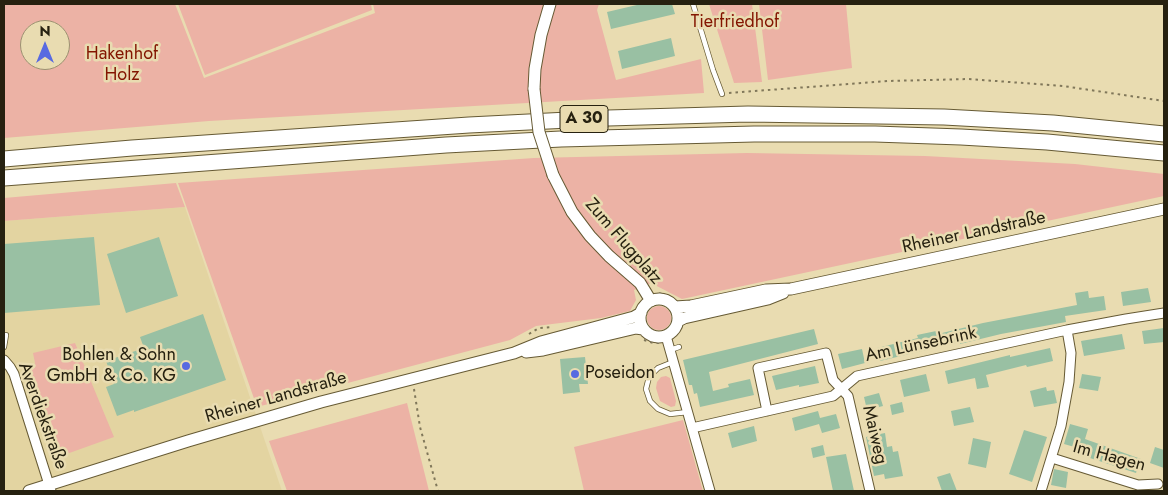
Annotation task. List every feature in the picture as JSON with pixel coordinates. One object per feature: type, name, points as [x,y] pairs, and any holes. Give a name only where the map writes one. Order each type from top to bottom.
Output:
[{"type":"highway","name":"A 30","points":[[4,159],[142,147],[469,125],[608,118],[748,114],[944,117],[1053,123],[1164,134]]},
{"type":"highway","name":"A 30","points":[[4,178],[446,145],[561,139],[754,134],[875,134],[961,137],[1047,142],[1164,153]]},
{"type":"street","name":"Zum Flugplatz","points":[[550,4],[541,35],[535,69],[534,89],[539,132],[553,175],[572,212],[590,236],[609,256],[655,297]]},
{"type":"street","name":"Rheiner Landstraße","points":[[674,303],[691,306],[766,290],[791,289],[1164,210]]},
{"type":"street","name":"Rheiner Landstraße","points":[[678,321],[768,299],[791,289]]},
{"type":"street","points":[[655,297],[674,303],[678,321],[674,330],[666,336],[642,334],[641,313],[643,308],[655,297]]},
{"type":"street","name":"Rheiner Landstraße","points":[[29,491],[50,488],[188,441],[412,378],[514,352],[541,342],[634,317],[641,313]]},
{"type":"street","name":"Am Lünsebrink","points":[[692,428],[833,396],[857,376],[1067,330],[1164,313]]},
{"type":"street","name":"Rheiner Landstraße","points":[[514,352],[544,350],[636,328],[642,334]]},
{"type":"street","points":[[1041,491],[1061,426],[1069,382],[1071,352],[1067,330]]},
{"type":"street","points":[[666,336],[674,349],[674,361],[710,491]]},
{"type":"street","name":"Maiweg","points":[[767,410],[758,368],[826,353],[833,380],[848,396],[870,491]]},
{"type":"street","name":"Averdiekstraße","points":[[4,360],[14,374],[50,488]]},
{"type":"street","name":"Im Hagen","points":[[1052,458],[1138,485],[1158,484]]},
{"type":"lane","points":[[693,4],[722,94]]},
{"type":"lane","points":[[4,347],[6,336]]},
{"type":"lane","points":[[674,361],[658,368],[649,377],[646,389],[650,401],[658,409],[670,414],[688,412]]},
{"type":"path","points":[[722,94],[873,82],[969,79],[1063,86],[1164,101]]},
{"type":"path","points":[[655,297],[674,303]]},
{"type":"path","points":[[642,334],[653,344]]},
{"type":"path","points":[[412,378],[420,427],[438,491]]},
{"type":"shaded area","points":[[185,207],[282,491],[4,491],[4,221]]},
{"type":"green space","name":"Hakenhof Holz","points":[[4,4],[175,4],[204,78],[375,13],[373,4],[599,4],[597,10],[616,80],[701,59],[704,93],[209,121],[4,138]]},
{"type":"green space","points":[[178,4],[371,4],[372,10],[205,75]]},
{"type":"green space","name":"Tierfriedhof","points":[[709,4],[752,4],[762,82],[734,83]]},
{"type":"green space","points":[[759,4],[846,4],[852,68],[768,80]]},
{"type":"green space","points":[[747,153],[925,156],[1075,164],[1164,174],[1164,196],[682,299],[651,283],[634,290],[636,300],[630,311],[601,318],[536,326],[510,340],[257,407],[178,183],[534,158]]},
{"type":"green space","points":[[176,183],[185,207],[4,221],[4,198]]},
{"type":"green space","points":[[659,306],[668,309],[671,318],[668,327],[659,330],[650,327],[647,318],[650,309]]},
{"type":"green space","points":[[75,343],[114,437],[61,456],[52,453],[28,372],[35,363],[33,353]]},
{"type":"green space","points":[[666,376],[670,378],[676,401],[675,406],[671,407],[660,401],[656,388],[657,382],[661,377]]},
{"type":"green space","points":[[407,403],[429,491],[287,491],[269,441]]},
{"type":"green space","points":[[683,420],[703,491],[584,491],[574,447]]},
{"type":"building","points":[[641,4],[672,4],[675,14],[611,29],[607,12]]},
{"type":"building","points":[[671,38],[675,56],[622,69],[618,51]]},
{"type":"building","points":[[94,237],[100,305],[4,313],[4,244]]},
{"type":"building","points":[[159,237],[178,296],[126,313],[107,254]]},
{"type":"building","points":[[1148,288],[1151,302],[1123,306],[1121,292]]},
{"type":"building","points":[[1088,291],[1089,298],[1104,296],[1106,310],[1065,316],[1066,322],[960,344],[960,342],[880,361],[877,348],[918,338],[917,335],[941,330],[942,333],[1077,305],[1075,293]]},
{"type":"building","name":"Bohlen & Sohn GmbH & Co. KG","points":[[203,314],[226,380],[134,412],[134,410],[117,416],[106,387],[114,384],[106,361],[144,348],[140,337]]},
{"type":"building","points":[[1164,328],[1164,342],[1144,344],[1142,331]]},
{"type":"building","points":[[814,329],[818,344],[709,372],[713,391],[729,387],[728,384],[750,379],[754,395],[700,407],[697,393],[694,394],[692,385],[689,385],[683,360]]},
{"type":"building","points":[[1122,334],[1125,349],[1084,356],[1081,341]]},
{"type":"building","points":[[1050,348],[1053,361],[1027,367],[1026,365],[986,375],[989,387],[977,389],[975,378],[948,384],[945,371],[1010,355],[1010,357]]},
{"type":"building","points":[[862,349],[865,363],[842,369],[838,354]]},
{"type":"building","points":[[585,357],[588,384],[579,384],[580,392],[563,394],[560,359]]},
{"type":"building","points":[[815,366],[819,383],[776,390],[772,376]]},
{"type":"building","points":[[926,374],[930,391],[904,397],[900,380]]},
{"type":"building","points":[[1082,374],[1101,377],[1098,391],[1079,388]]},
{"type":"building","points":[[1046,387],[1047,391],[1054,390],[1057,403],[1034,407],[1030,391]]},
{"type":"building","points":[[879,393],[883,406],[867,410],[864,397]]},
{"type":"building","points":[[902,402],[904,412],[892,415],[890,405]]},
{"type":"building","points":[[970,407],[974,422],[954,426],[951,411]]},
{"type":"building","points":[[818,411],[820,418],[836,414],[840,428],[822,433],[819,424],[795,431],[792,418]]},
{"type":"building","points":[[1070,424],[1088,429],[1085,439],[1141,459],[1136,473],[1090,458],[1092,452],[1064,444]]},
{"type":"building","points":[[754,426],[757,441],[732,448],[728,433]]},
{"type":"building","points":[[1024,430],[1047,437],[1032,482],[1009,474]]},
{"type":"building","points":[[885,433],[887,447],[892,446],[893,452],[898,451],[903,476],[885,479],[884,474],[874,476],[866,437]]},
{"type":"building","points":[[973,438],[991,442],[986,468],[968,464]]},
{"type":"building","points":[[823,445],[825,455],[813,458],[811,448]]},
{"type":"building","points":[[1155,447],[1164,450],[1164,468],[1150,463]]},
{"type":"building","points":[[846,454],[854,491],[833,491],[826,457]]},
{"type":"building","points":[[1054,469],[1068,472],[1066,488],[1051,485]]},
{"type":"building","points":[[950,473],[957,491],[942,491],[937,477]]},
{"type":"place","name":"Bohlen & Sohn GmbH & Co. KG","points":[[186,366]]},
{"type":"place","name":"Poseidon","points":[[575,374]]}]
